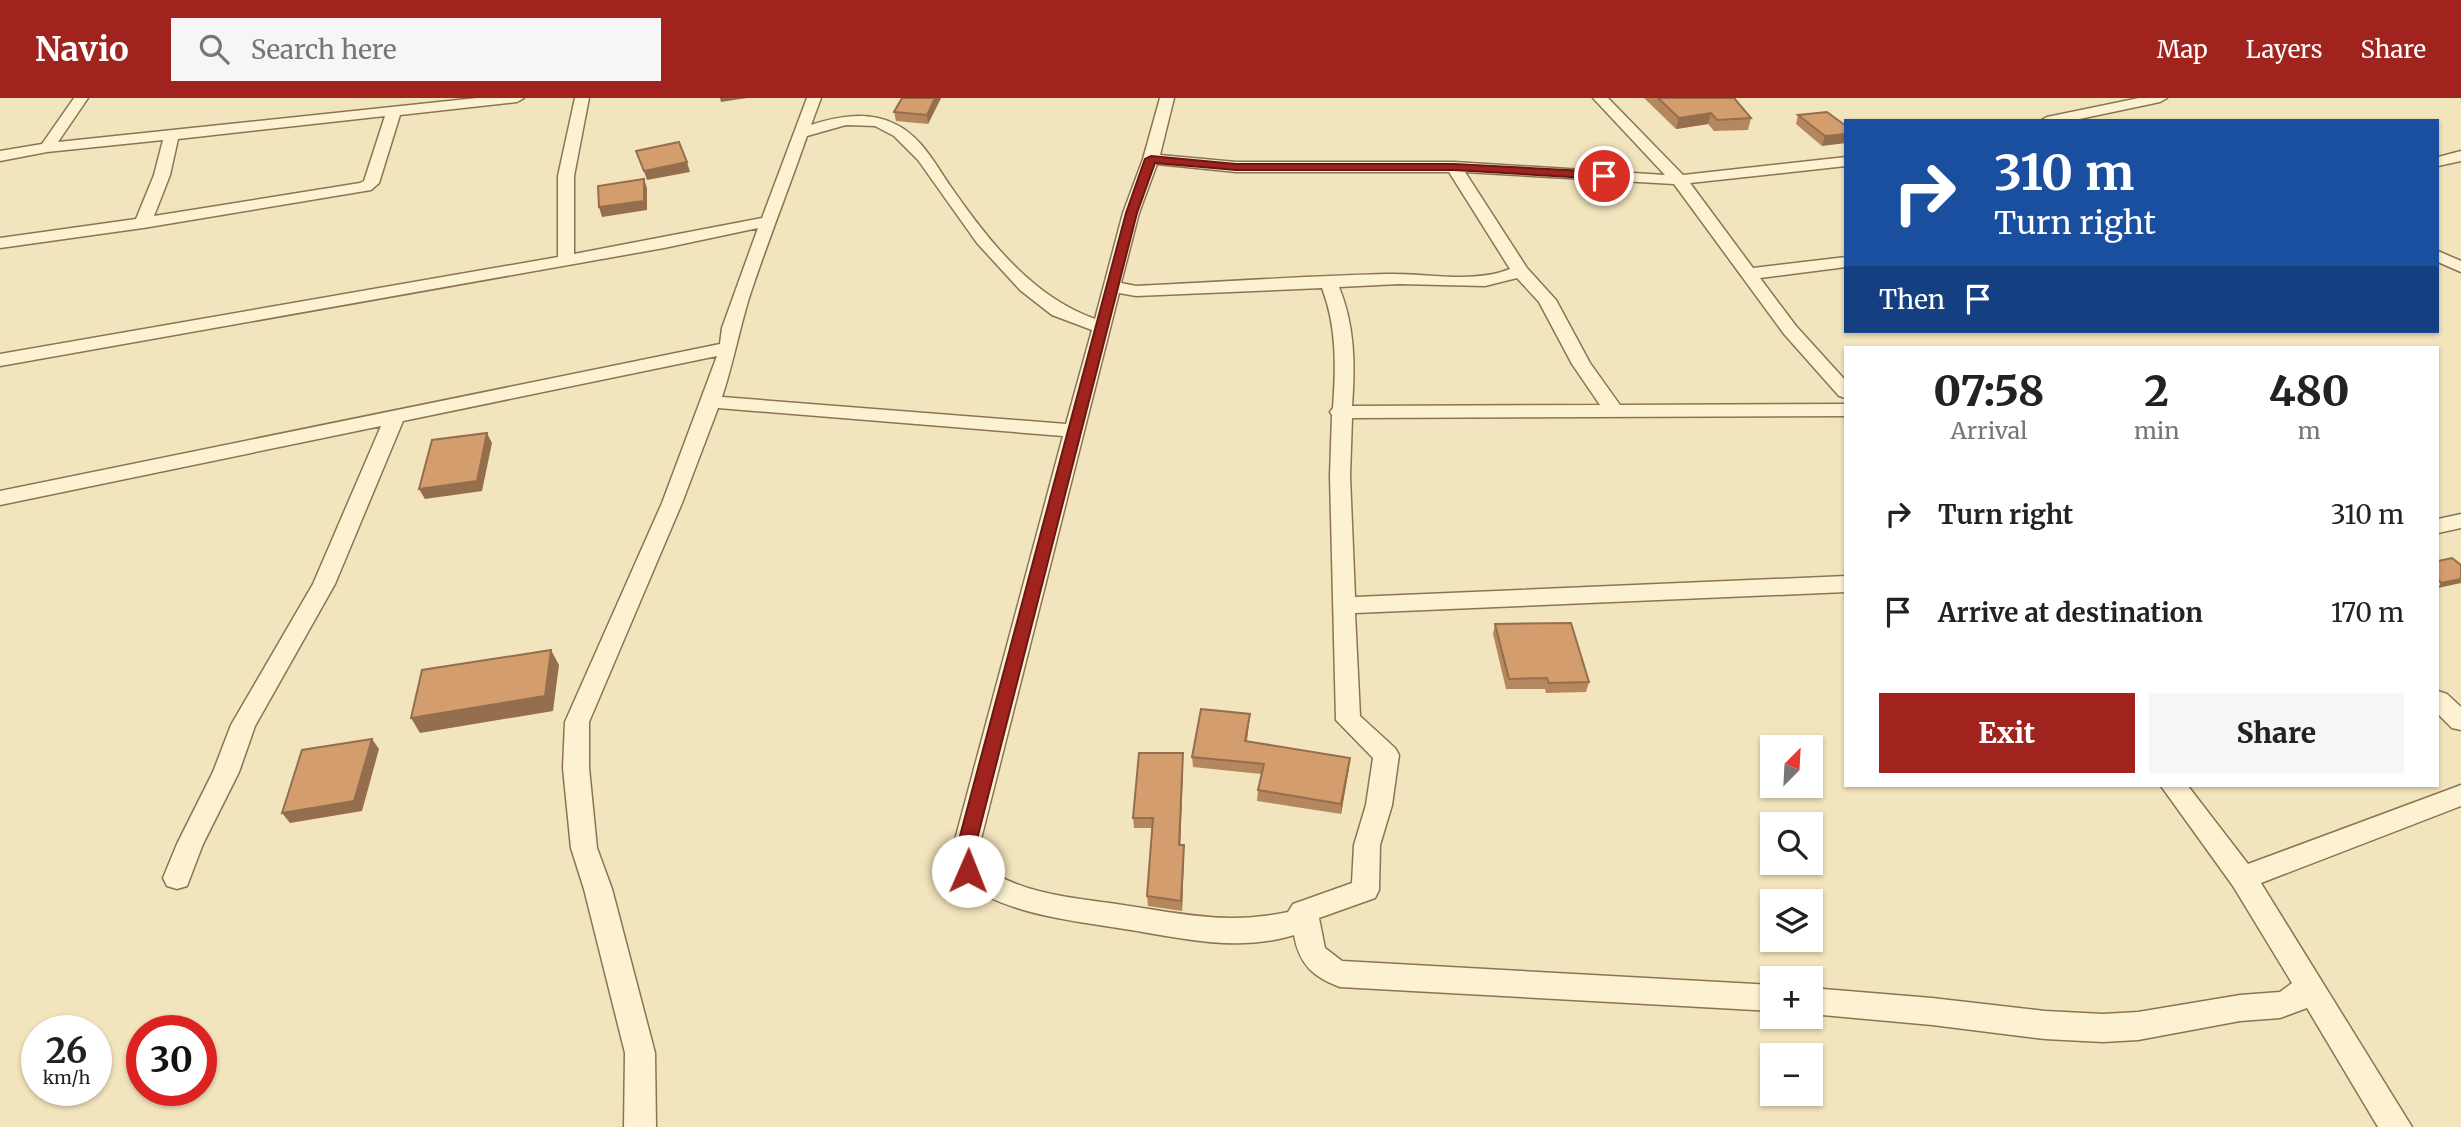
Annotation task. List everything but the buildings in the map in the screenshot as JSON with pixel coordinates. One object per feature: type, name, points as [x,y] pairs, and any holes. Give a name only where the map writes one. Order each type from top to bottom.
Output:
[{"type":"street","points":[[47,148],[81,98]]},
{"type":"street","points":[[0,156],[47,148],[517,98]]},
{"type":"street","points":[[566,260],[566,176],[582,98]]},
{"type":"street","points":[[640,1127],[640,1052],[598,889],[584,848],[576,768],[577,722],[672,503],[711,402],[729,348],[731,328],[742,295],[814,98]]},
{"type":"street","points":[[1167,98],[1151,159],[1131,213],[965,851],[968,871],[979,881],[1048,904],[1199,930],[1283,927],[1299,921],[1303,912],[1365,890],[1367,845],[1378,806],[1386,755],[1348,720],[1345,683],[1346,605],[1339,481],[1340,412],[1345,379],[1339,305],[1329,283]]},
{"type":"street","points":[[1600,98],[1679,180],[1790,330],[1844,389]]},
{"type":"street","points":[[2100,98],[2139,118]]},
{"type":"street","points":[[2057,119],[2160,98]]},
{"type":"street","points":[[0,243],[365,187],[371,183],[394,111]]},
{"type":"street","points":[[803,133],[841,121],[857,120],[889,126],[906,136],[969,222],[1020,278],[1052,308],[1102,328]]},
{"type":"street","points":[[143,223],[162,175],[171,136]]},
{"type":"street","points":[[2439,162],[2461,156]]},
{"type":"street","points":[[1151,159],[1236,167],[1454,167],[1679,180],[1844,160]]},
{"type":"street","points":[[1454,167],[1520,271],[1547,300],[1581,364],[1615,412]]},
{"type":"street","points":[[0,360],[566,260],[770,221]]},
{"type":"street","points":[[2439,256],[2461,267]]},
{"type":"street","points":[[1750,274],[1844,262]]},
{"type":"street","points":[[1113,287],[1136,291],[1377,279],[1486,280],[1511,276],[1520,271]]},
{"type":"street","points":[[0,498],[729,348]]},
{"type":"street","points":[[711,402],[1075,431]]},
{"type":"street","points":[[1340,412],[1844,410]]},
{"type":"street","points":[[177,878],[190,844],[226,772],[243,725],[324,584],[395,416]]},
{"type":"street","points":[[2439,526],[2461,521]]},
{"type":"street","points":[[1346,605],[1844,584]]},
{"type":"street","points":[[2439,701],[2461,721]]},
{"type":"street","points":[[2175,787],[2243,878],[2396,1127]]},
{"type":"street","points":[[2243,878],[2461,795]]},
{"type":"street","points":[[1303,912],[1309,927],[1308,943],[1315,960],[1340,974],[1760,997]]},
{"type":"street","points":[[1823,1002],[1948,1013],[2012,1022],[2102,1028],[2147,1026],[2239,1008],[2291,1003],[2303,996],[2307,982]]},
{"type":"route","points":[[968,871],[965,851],[1131,213],[1151,159],[1236,167],[1454,167],[1604,176]]}]
